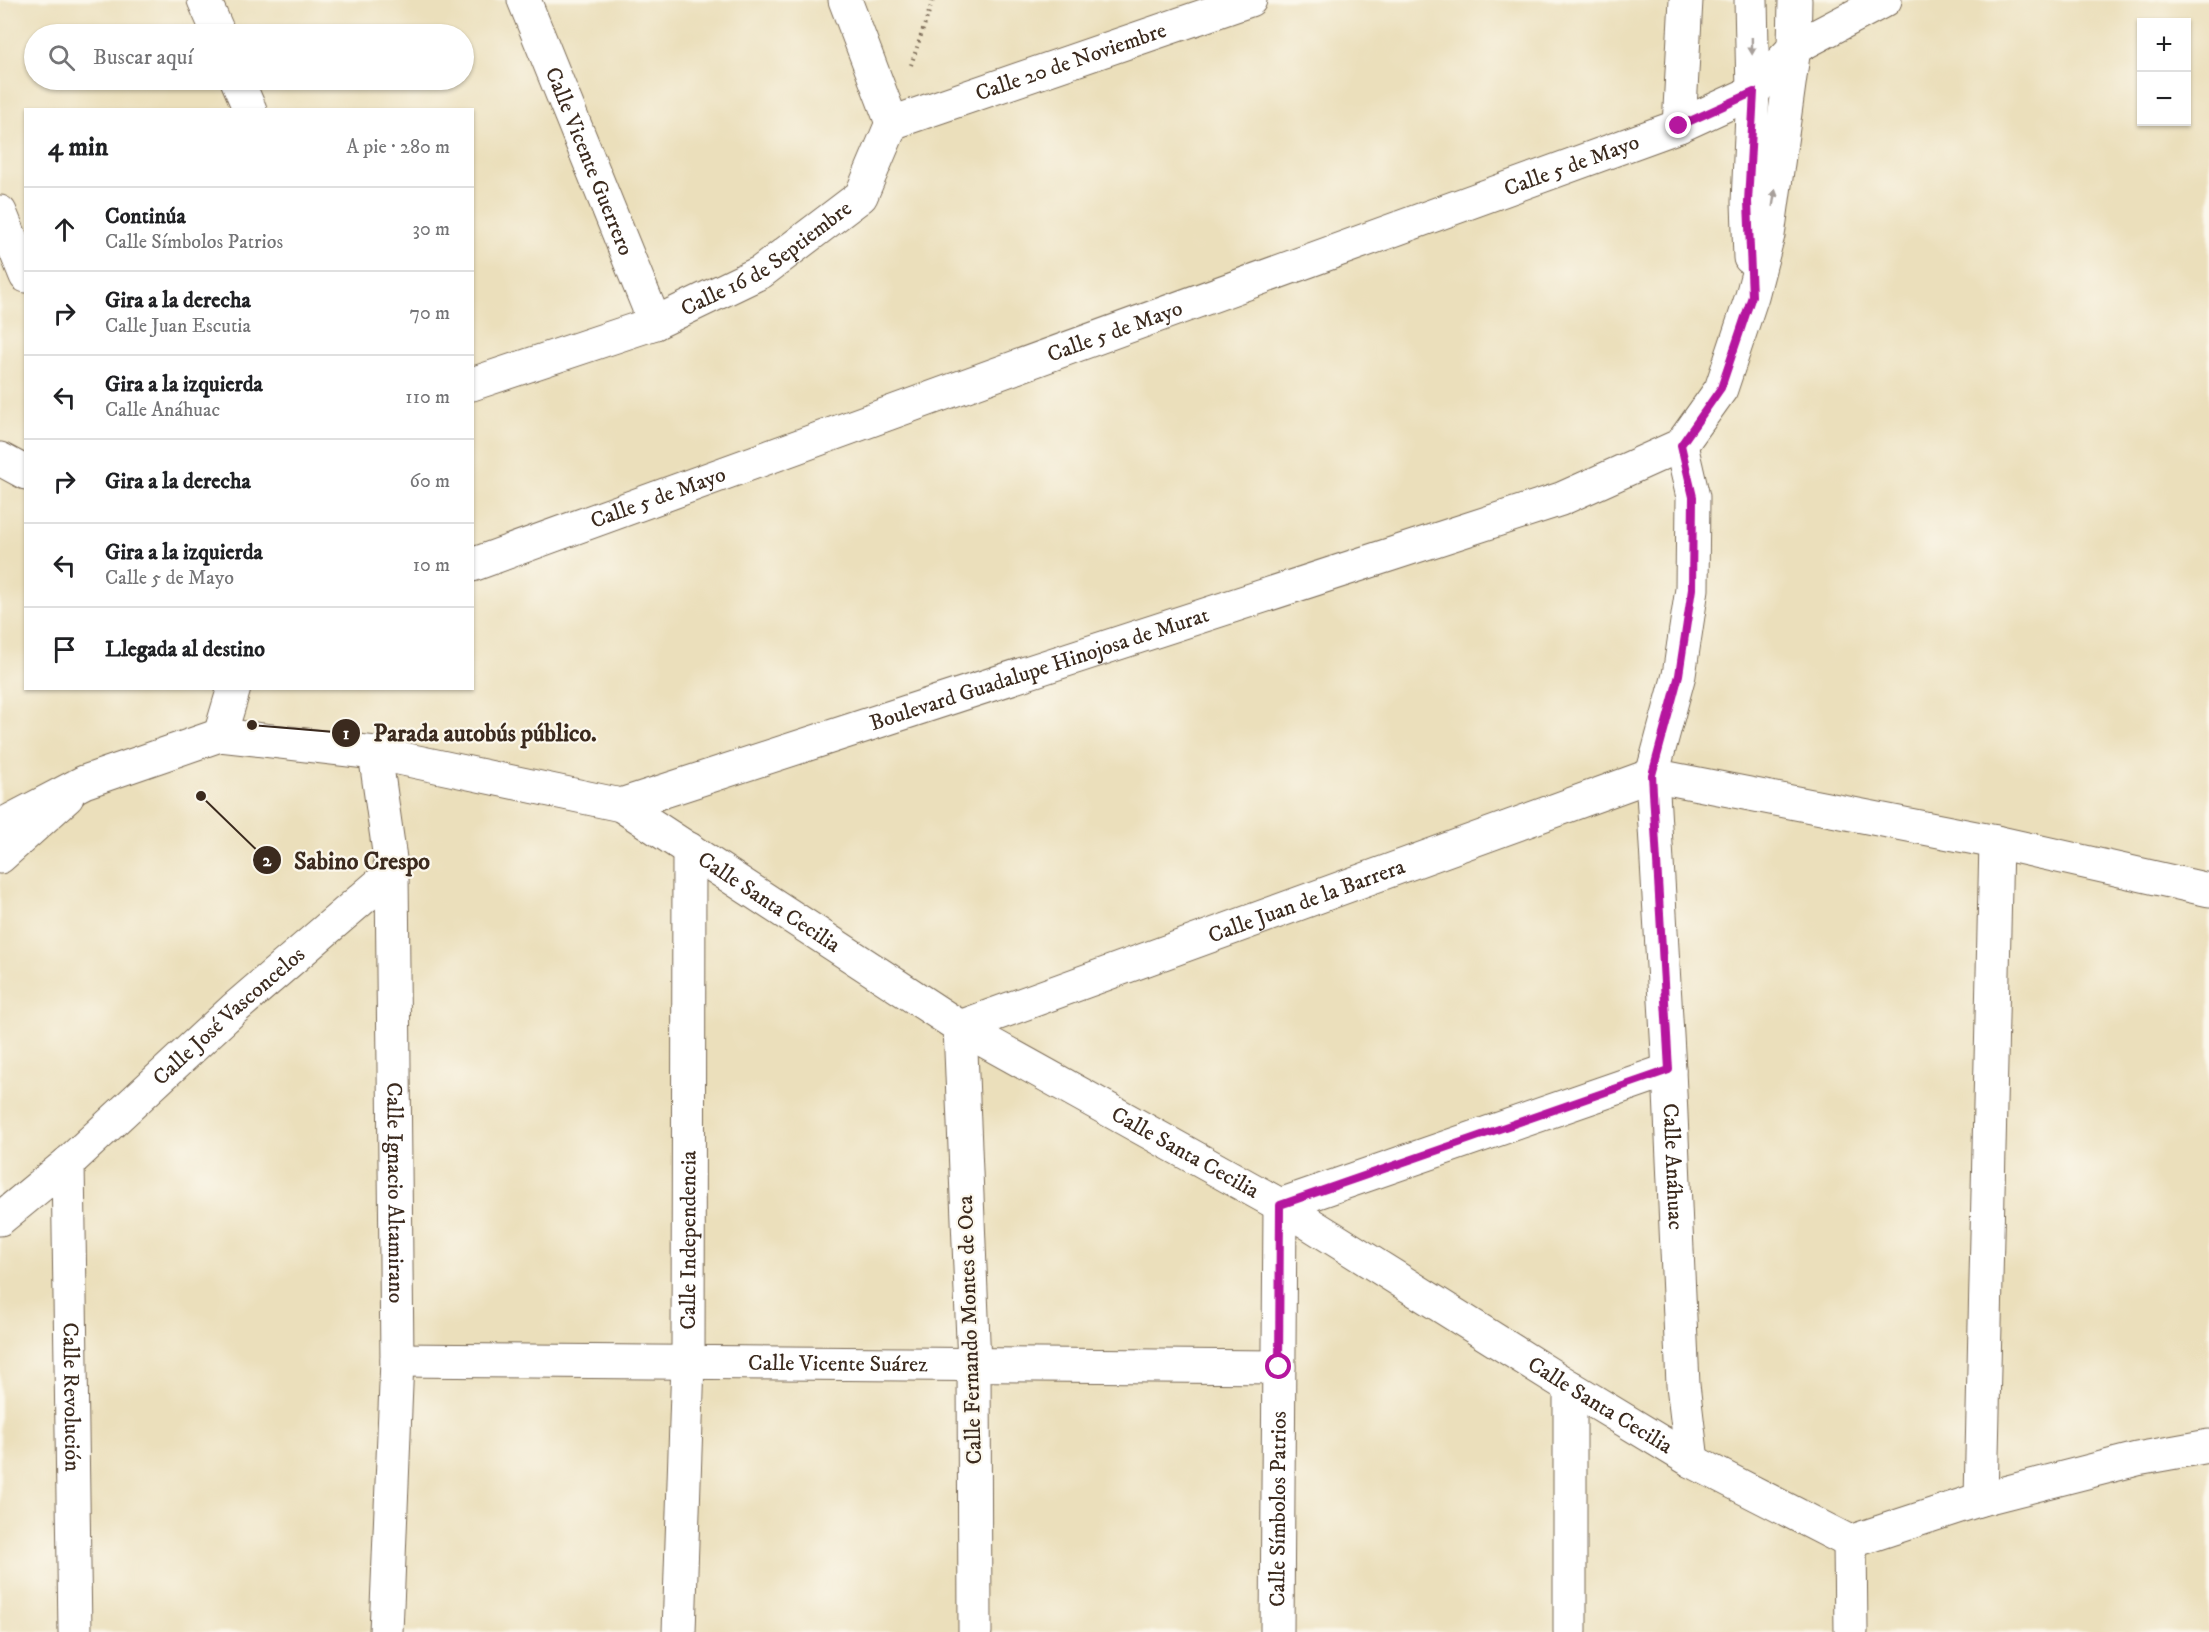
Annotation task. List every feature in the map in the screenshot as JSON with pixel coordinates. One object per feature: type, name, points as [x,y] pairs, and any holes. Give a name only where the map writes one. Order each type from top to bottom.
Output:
[{"type":"street","points":[[204,0],[215,24]]},
{"type":"street","name":"Calle Vicente Guerrero","points":[[524,0],[655,323]]},
{"type":"street","points":[[845,0],[892,123]]},
{"type":"street","name":"Calle 20 de Noviembre","points":[[892,123],[1250,0]]},
{"type":"street","points":[[1679,126],[1686,0]]},
{"type":"street","points":[[1751,0],[1754,92],[1748,202],[1752,296]]},
{"type":"street","points":[[1681,445],[1721,388],[1752,296],[1768,235],[1794,48],[1795,0]]},
{"type":"street","points":[[1754,92],[1794,48],[1886,0]]},
{"type":"street","points":[[241,90],[249,108]]},
{"type":"street","name":"Calle 5 de Mayo","points":[[474,565],[1679,126],[1754,92]]},
{"type":"street","name":"Calle 16 de Septiembre","points":[[474,383],[655,323],[761,272],[861,196],[892,123]]},
{"type":"street","points":[[0,213],[24,271]]},
{"type":"street","name":"Calle Anáhuac","points":[[1681,445],[1693,497],[1692,589],[1679,675],[1652,775],[1669,1070],[1683,1385],[1692,1461]]},
{"type":"street","name":"Boulevard Guadalupe Hinojosa de Murat","points":[[220,735],[375,753],[621,805],[1561,499],[1681,445]]},
{"type":"street","points":[[0,459],[24,472]]},
{"type":"street","points":[[0,826],[84,782],[220,735],[233,690]]},
{"type":"street","name":"Calle Ignacio Altamirano","points":[[375,753],[392,873],[397,1360],[386,1632]]},
{"type":"street","points":[[1652,775],[1996,842],[2209,890]]},
{"type":"street","name":"Calle Juan de la Barrera","points":[[960,1028],[1652,775]]},
{"type":"street","points":[[0,857],[84,782]]},
{"type":"street","name":"Calle Santa Cecilia","points":[[621,805],[960,1028],[1280,1205],[1692,1461],[1850,1542]]},
{"type":"street","points":[[1981,1499],[1996,842]]},
{"type":"street","name":"Calle Independencia","points":[[679,1632],[688,1362],[689,849]]},
{"type":"street","name":"Calle José Vasconcelos","points":[[0,1219],[68,1163],[234,1009],[392,873]]},
{"type":"street","name":"Calle Fernando Montes de Oca","points":[[960,1028],[974,1364],[975,1632]]},
{"type":"street","points":[[1280,1205],[1669,1070]]},
{"type":"street","name":"Calle Revolución","points":[[68,1163],[75,1632]]},
{"type":"street","name":"Calle Símbolos Patrios","points":[[1278,1632],[1280,1205]]},
{"type":"street","name":"Calle Vicente Suárez","points":[[397,1360],[1279,1367]]},
{"type":"street","points":[[1570,1387],[1570,1632]]},
{"type":"street","points":[[1851,1632],[1850,1542],[1981,1499],[2137,1459],[2209,1446]]},
{"type":"path","points":[[910,67],[933,0]]},
{"type":"place","name":"Parada autobús público.","points":[[252,725]]},
{"type":"place","name":"Sabino Crespo","points":[[201,796]]},
{"type":"route","points":[[1279,1367],[1280,1205],[1669,1070],[1652,775],[1679,675],[1692,589],[1693,497],[1681,445],[1721,388],[1752,296],[1748,202],[1754,92],[1679,126]]}]
